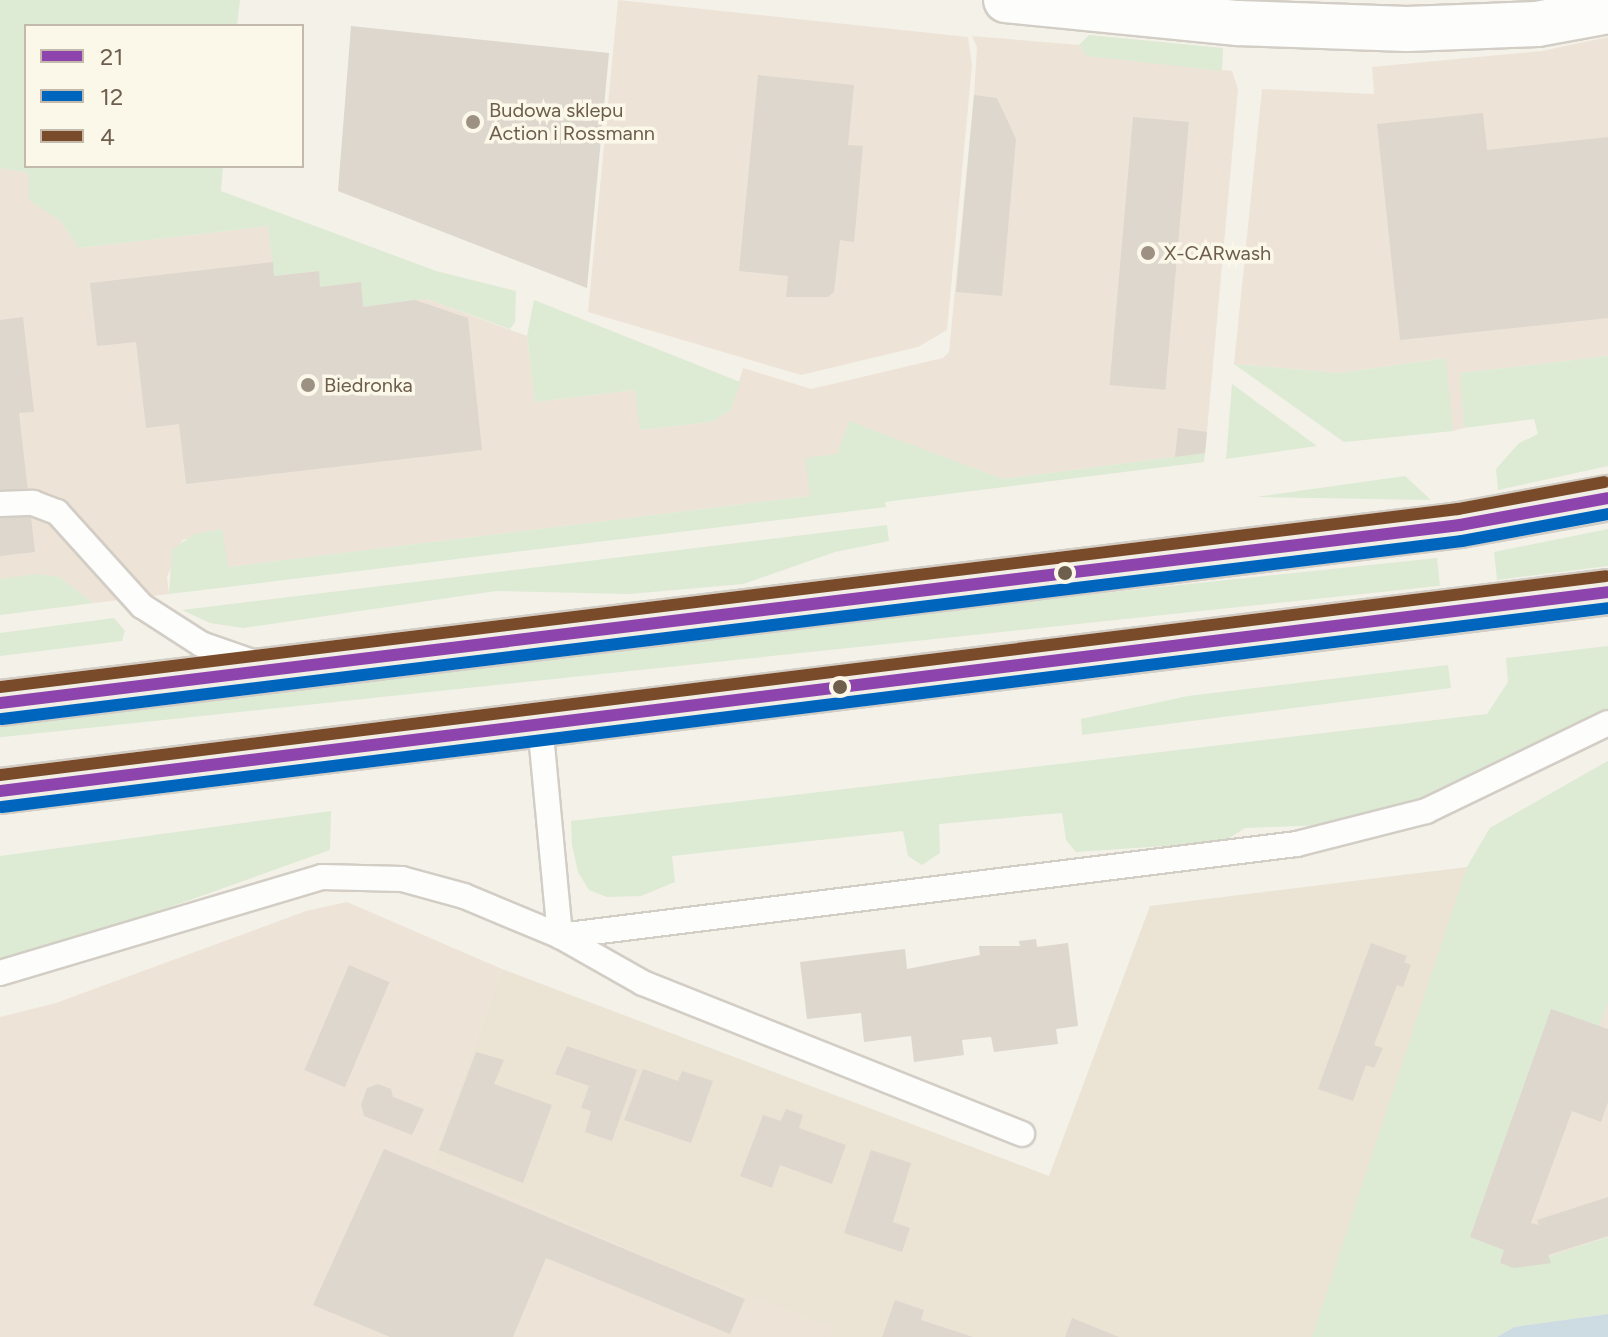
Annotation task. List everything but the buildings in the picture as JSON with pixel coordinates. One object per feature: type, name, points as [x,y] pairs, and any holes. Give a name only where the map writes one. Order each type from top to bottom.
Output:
[{"type":"main road","points":[[0,703],[1445,527],[1608,498]]},
{"type":"main road","points":[[0,791],[1608,592]]},
{"type":"street","points":[[1006,0],[1321,13],[1462,29],[1537,24],[1608,11]]},
{"type":"lane","points":[[0,504],[47,506],[92,549],[142,606],[182,635],[277,670]]},
{"type":"lane","points":[[560,936],[1356,833],[1426,811],[1608,723]]},
{"type":"lane","points":[[540,724],[560,936]]},
{"type":"lane","points":[[0,973],[322,877],[402,879],[464,896],[560,936],[643,983],[1022,1134]]},
{"type":"shaded area","points":[[618,0],[968,37],[972,65],[947,330],[918,347],[801,375],[588,312]]},
{"type":"shaded area","points":[[972,36],[1079,45],[1087,56],[1232,71],[1238,89],[1205,453],[1003,479],[849,422],[837,455],[810,496],[227,567],[221,529],[182,540],[167,577],[169,594],[94,603],[59,577],[0,579],[0,168],[28,173],[30,200],[60,221],[79,248],[268,226],[274,276],[319,271],[427,299],[527,336],[535,402],[636,390],[641,430],[711,422],[731,410],[743,368],[811,389],[943,358],[949,352],[974,95],[977,47]]},
{"type":"shaded area","points":[[1608,37],[1608,356],[1461,373],[1464,428],[1453,431],[1445,358],[1339,373],[1234,364],[1262,89],[1374,94],[1372,67],[1542,51]]},
{"type":"shaded area","points":[[1608,761],[1608,1007],[1515,1265],[1337,1270],[1312,1337],[829,1337],[832,1327],[670,1268],[432,1163],[502,969],[1049,1176],[1150,906],[1467,867],[1490,828]]},
{"type":"shaded area","points":[[347,902],[502,969],[432,1163],[670,1268],[833,1327],[829,1337],[0,1337],[0,1017],[56,1003],[306,911]]},
{"type":"shaded area","points":[[1608,1002],[1608,1237],[1513,1268],[1531,1223]]},
{"type":"shaded area","points":[[1608,1314],[1608,1337],[1497,1337],[1514,1327]]},
{"type":"green space","points":[[0,0],[240,0],[237,24],[24,24],[24,168],[223,168],[221,191],[436,271],[516,291],[515,322],[510,329],[427,299],[363,307],[360,282],[320,287],[318,271],[274,276],[268,226],[79,248],[60,221],[29,200],[28,173],[0,168]]},
{"type":"green space","points":[[1089,35],[1223,48],[1222,71],[1087,56],[1079,45]]},
{"type":"green space","points":[[534,300],[740,382],[731,410],[711,422],[640,430],[635,390],[535,402],[527,336]]},
{"type":"green space","points":[[1608,356],[1608,466],[1498,490],[1496,469],[1519,443],[1538,434],[1534,419],[1464,428],[1460,373]]},
{"type":"green space","points":[[1446,358],[1453,431],[1344,442],[1234,364],[1339,373]]},
{"type":"green space","points":[[1232,384],[1317,446],[1226,459]]},
{"type":"green space","points":[[849,421],[1003,479],[1205,453],[1204,462],[885,502],[886,507],[169,594],[172,550],[194,534],[222,529],[228,567],[810,496],[805,458],[837,454]]},
{"type":"green space","points":[[1405,476],[1431,500],[1256,497]]},
{"type":"green space","points":[[887,525],[889,541],[835,552],[743,584],[629,594],[496,591],[243,628],[210,623],[182,610]]},
{"type":"green space","points":[[1608,529],[1608,566],[1497,580],[1494,552]]},
{"type":"green space","points":[[1437,558],[1440,586],[0,737],[0,709]]},
{"type":"green space","points":[[38,574],[59,577],[94,603],[0,615],[0,579]]},
{"type":"green space","points":[[114,618],[125,631],[122,641],[0,656],[0,633]]},
{"type":"green space","points":[[1608,646],[1608,711],[1513,753],[1434,799],[1357,824],[1245,828],[1223,842],[1076,852],[1066,840],[1062,813],[939,824],[940,853],[922,865],[908,856],[903,831],[672,856],[675,882],[641,896],[607,897],[589,890],[578,872],[572,845],[571,821],[1487,714],[1508,682],[1506,658]]},
{"type":"green space","points":[[1448,665],[1451,688],[1082,735],[1081,719],[1188,696]]},
{"type":"green space","points":[[1608,761],[1608,1002],[1599,1026],[1551,1010],[1470,1237],[1504,1250],[1500,1265],[1525,1264],[1608,1237],[1608,1314],[1514,1327],[1497,1337],[1312,1337],[1467,867],[1490,828]]},
{"type":"green space","points":[[331,811],[330,850],[100,932],[0,961],[0,856]]},
{"type":"transit line","name":"4","points":[[0,687],[1458,509],[1605,482]]},
{"type":"transit line","name":"21","points":[[0,703],[1460,525],[1608,498]]},
{"type":"transit line","name":"12","points":[[2,719],[1462,541],[1608,514]]},
{"type":"transit line","name":"4","points":[[0,775],[1606,576]]},
{"type":"transit line","name":"21","points":[[0,791],[1608,592]]},
{"type":"transit line","name":"12","points":[[2,807],[1608,608]]},
{"type":"place","name":"Budowa sklepu Action i Rossmann","points":[[473,122]]},
{"type":"place","name":"X-CARwash","points":[[1148,253]]},
{"type":"place","name":"Biedronka","points":[[308,385]]}]
